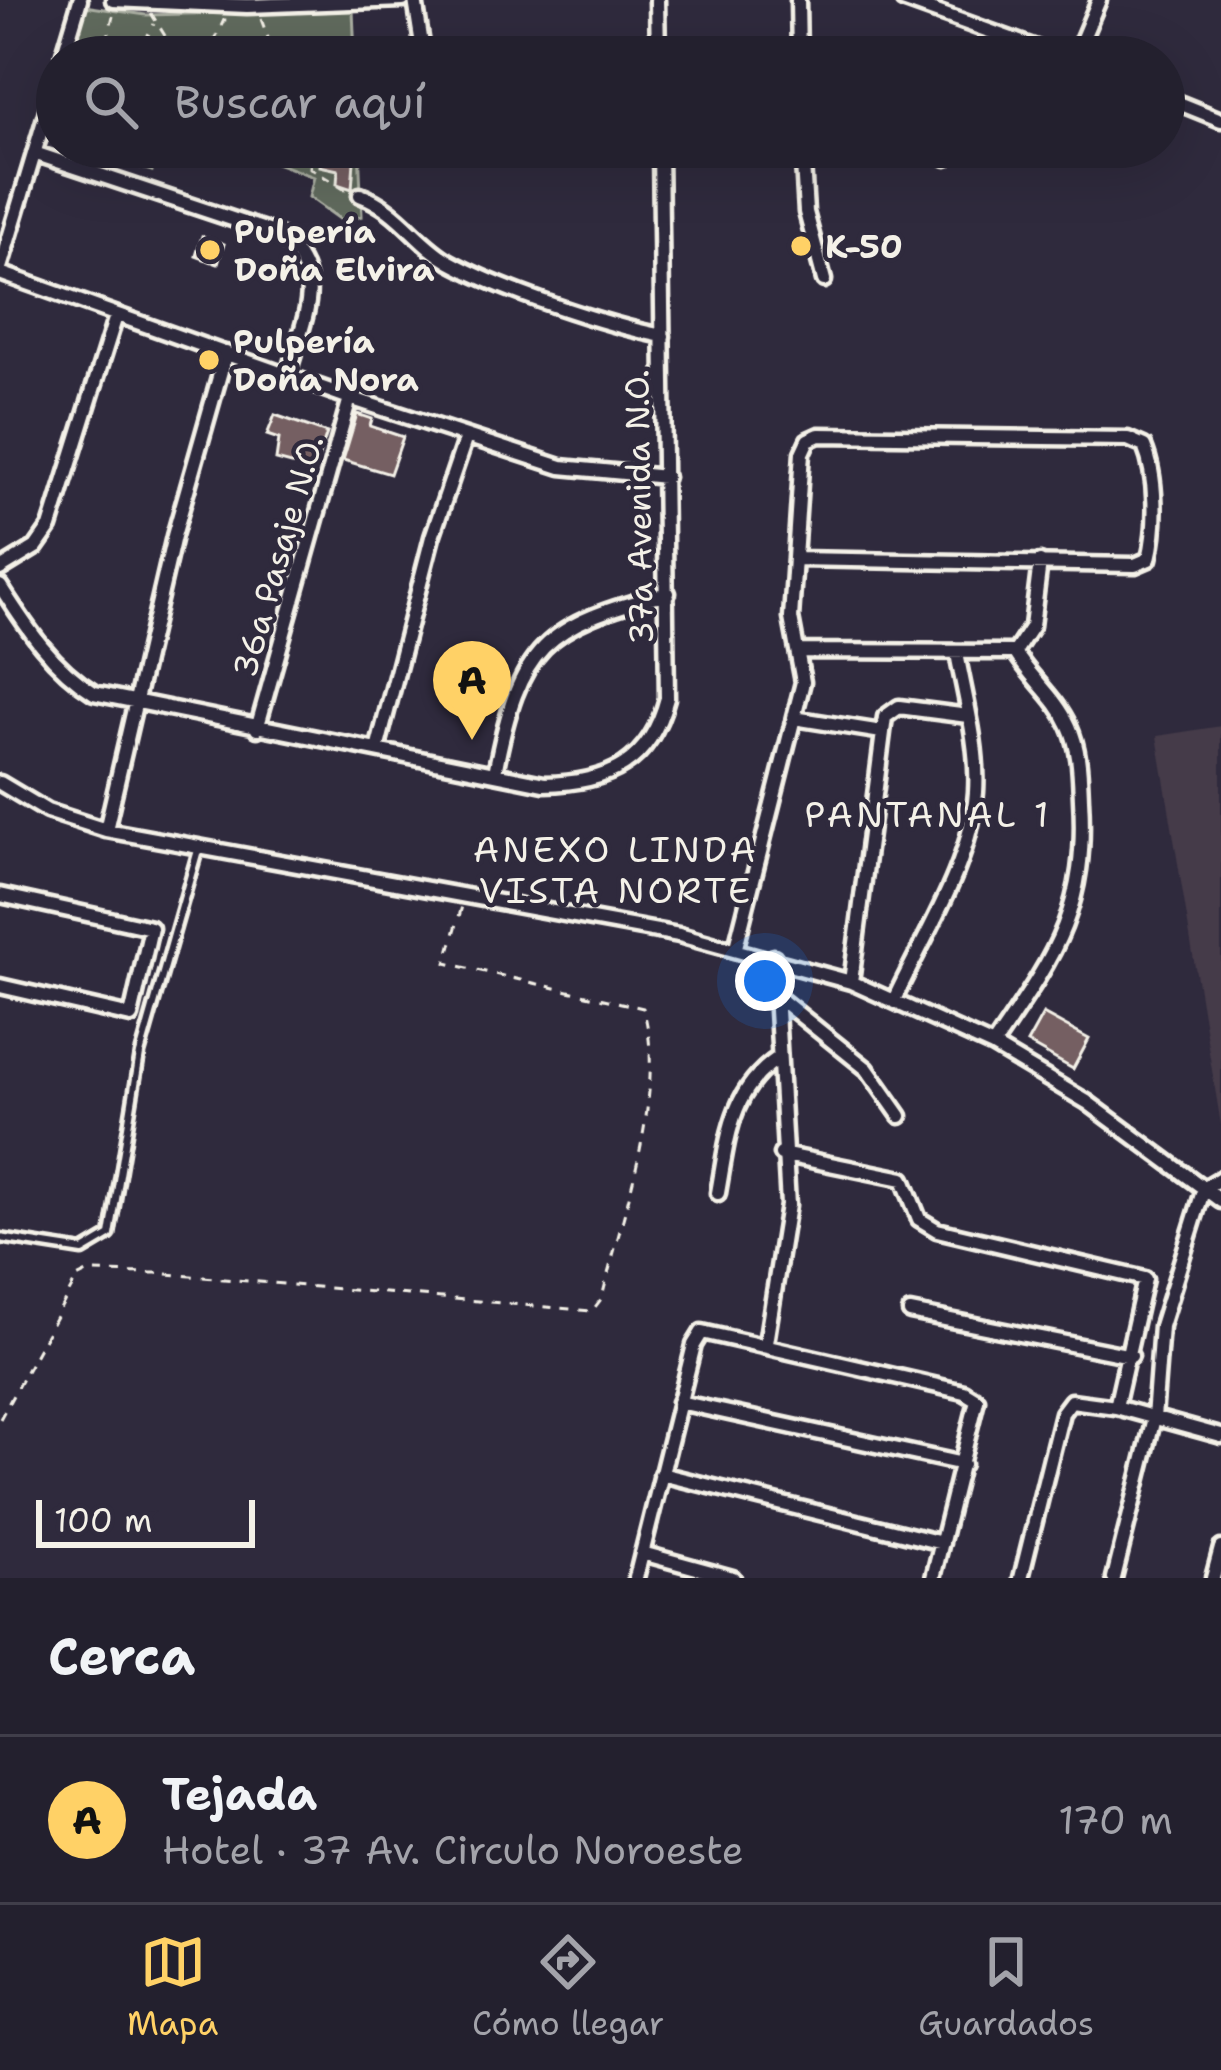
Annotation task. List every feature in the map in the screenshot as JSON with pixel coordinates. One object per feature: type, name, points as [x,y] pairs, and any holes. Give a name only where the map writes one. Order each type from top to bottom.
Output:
[{"type":"street","points":[[69,36],[80,0]]},
{"type":"street","points":[[115,1],[403,0]]},
{"type":"street","points":[[415,0],[421,36]]},
{"type":"street","points":[[657,0],[658,36]]},
{"type":"street","points":[[798,0],[799,36]]},
{"type":"street","points":[[903,0],[1003,36]]},
{"type":"street","points":[[1084,36],[1099,0]]},
{"type":"street","points":[[1185,105],[1221,120]]},
{"type":"street","points":[[36,146],[0,270],[116,316],[561,467],[666,477]]},
{"type":"street","points":[[80,168],[278,233],[297,249],[310,272],[308,300],[288,374]]},
{"type":"street","name":"37a Avenida N.O.","points":[[0,586],[67,676],[94,693],[544,784],[601,778],[645,750],[667,698],[660,168]]},
{"type":"street","points":[[803,168],[806,212],[824,280]]},
{"type":"street","points":[[360,195],[404,218],[447,261],[606,322],[663,336]]},
{"type":"street","points":[[0,569],[36,547],[50,527],[116,316]]},
{"type":"street","points":[[106,830],[226,353]]},
{"type":"street","name":"36a Pasaje N.O.","points":[[257,729],[350,398]]},
{"type":"street","points":[[736,947],[803,682],[791,618],[802,453],[808,440],[819,435],[1128,439],[1144,446],[1151,482],[1149,559],[1136,565],[796,559]]},
{"type":"street","points":[[377,750],[433,536],[466,437]]},
{"type":"street","points":[[1015,652],[1032,626],[1040,562]]},
{"type":"street","points":[[495,773],[515,691],[548,639],[610,608],[668,593]]},
{"type":"street","points":[[800,651],[1015,652]]},
{"type":"street","points":[[994,1046],[1040,978],[1072,914],[1083,830],[1079,759],[1071,729],[1015,652]]},
{"type":"street","points":[[895,998],[962,856],[972,821],[976,787],[958,653]]},
{"type":"street","points":[[851,982],[885,717],[899,707],[968,716]]},
{"type":"street","points":[[794,718],[882,732]]},
{"type":"street","points":[[0,783],[46,811],[106,830],[679,935],[774,957],[851,982],[994,1046],[1087,1102],[1221,1201]]},
{"type":"street","points":[[0,895],[151,928],[131,1016],[0,986]]},
{"type":"street","points":[[766,1343],[787,1238],[774,957]]},
{"type":"street","points":[[776,994],[867,1070],[900,1116]]},
{"type":"street","points":[[718,1192],[742,1091],[778,1058]]},
{"type":"street","points":[[782,1154],[903,1179],[919,1219],[938,1230],[1145,1279],[1116,1407]]},
{"type":"street","points":[[1114,1578],[1154,1418],[1161,1326],[1204,1188],[1221,1178]]},
{"type":"street","points":[[910,1312],[1131,1356]]},
{"type":"street","points":[[636,1578],[679,1402],[702,1332],[766,1343],[964,1392],[977,1400],[933,1578]]},
{"type":"street","points":[[679,1402],[963,1464]]},
{"type":"street","points":[[1021,1578],[1062,1412],[1071,1402],[1116,1407],[1221,1436]]},
{"type":"street","points":[[661,1474],[942,1543]]},
{"type":"street","points":[[1213,1578],[1221,1548]]},
{"type":"street","points":[[642,1553],[734,1578]]},
{"type":"lane","points":[[0,1238],[83,1251],[110,1235],[140,1054],[198,850]]},
{"type":"path","points":[[108,36],[115,1]]},
{"type":"path","points":[[147,3],[164,36]]},
{"type":"path","points":[[216,36],[224,20],[262,19],[268,36]]},
{"type":"path","points":[[147,36],[154,22]]},
{"type":"path","points":[[70,32],[83,36]]},
{"type":"path","points":[[310,168],[333,186]]},
{"type":"path","points":[[0,1419],[77,1278],[89,1272],[156,1273],[592,1311],[602,1298],[650,1091],[650,1034],[643,1008],[446,963],[464,897]]},
{"type":"shaded area","points":[[1221,726],[1221,1125],[1157,736]]},
{"type":"green space","points":[[84,6],[146,15],[353,10],[354,36],[75,36]]},
{"type":"green space","points":[[290,168],[360,168],[362,216],[344,222],[309,197],[314,177]]},
{"type":"building","points":[[329,168],[354,168],[352,189],[337,184],[338,170]]},
{"type":"building","name":"Pulpería Doña Elvira","points":[[202,236],[224,244],[218,264],[196,256]]},
{"type":"building","points":[[357,414],[372,419],[370,426],[403,437],[390,474],[343,460]]},
{"type":"building","points":[[275,415],[327,433],[314,470],[276,460],[279,439],[267,435]]},
{"type":"building","points":[[1043,1014],[1089,1039],[1073,1069],[1027,1043]]},
{"type":"place","name":"K-50","points":[[801,246]]},
{"type":"place","name":"Pulpería Doña Elvira","points":[[210,250]]},
{"type":"place","name":"Pulpería Doña Nora","points":[[209,360]]},
{"type":"place","name":"Tejada","points":[[472,740]]},
{"type":"district","name":"PANTANAL 1","points":[[928,814]]},
{"type":"district","name":"ANEXO LINDA VISTA NORTE","points":[[616,870]]}]
